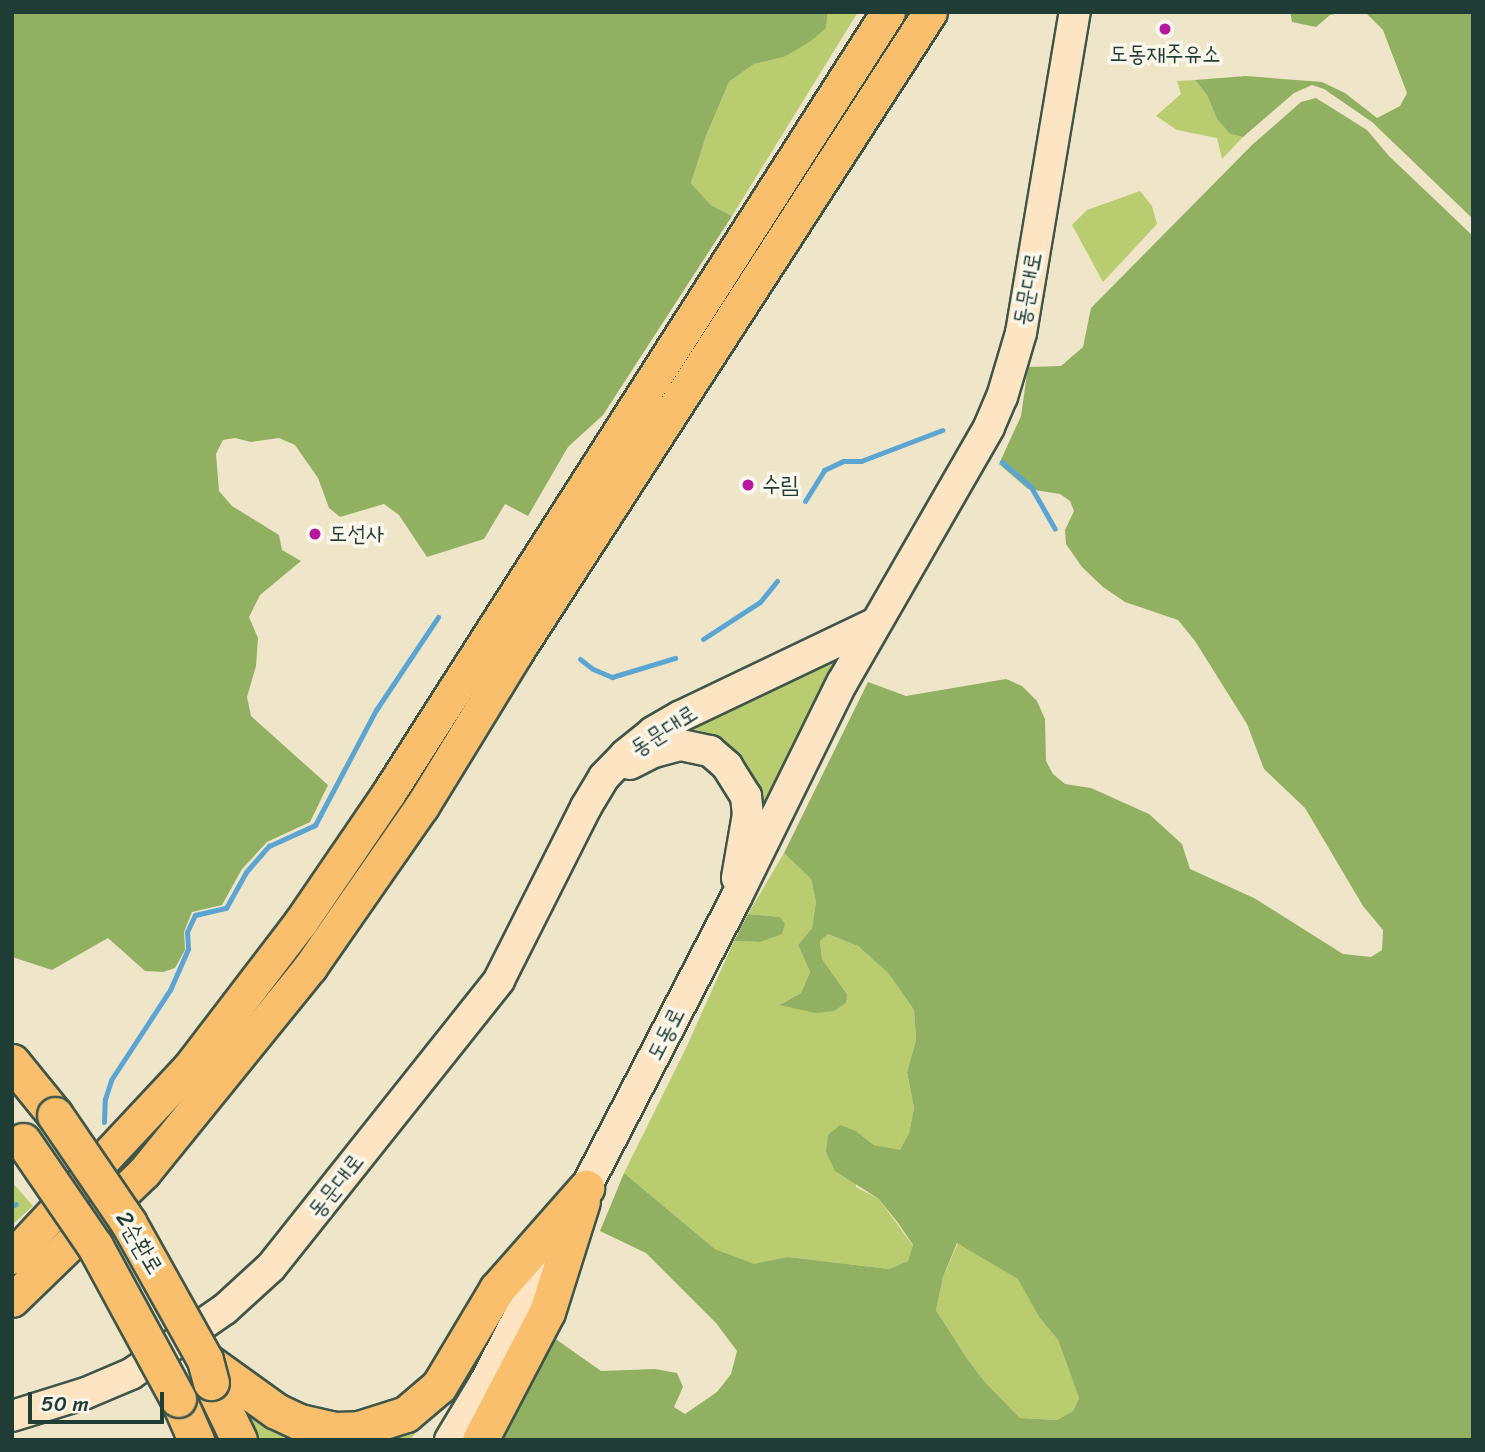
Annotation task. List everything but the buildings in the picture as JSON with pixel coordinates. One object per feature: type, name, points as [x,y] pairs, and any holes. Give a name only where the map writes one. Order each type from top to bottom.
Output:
[{"type":"highway","name":"2순환로","points":[[12,1062],[55,1115],[128,1222],[214,1371],[239,1440]]},
{"type":"highway","name":"2순환로","points":[[17,1134],[95,1246],[178,1399],[196,1440]]},
{"type":"highway","points":[[214,1371],[276,1411],[300,1422],[334,1430],[359,1429],[406,1413],[439,1386],[497,1289],[586,1188]]},
{"type":"highway","points":[[480,1440],[547,1312],[586,1188]]},
{"type":"main road","points":[[12,1256],[189,1068],[237,1010],[300,923],[388,794],[888,12]]},
{"type":"main road","points":[[12,1300],[144,1172],[310,967],[422,806],[515,654],[930,12]]},
{"type":"main road","name":"동문대로","points":[[12,1416],[86,1393],[131,1374],[225,1309],[271,1267],[499,980],[556,862],[604,777],[644,740],[672,721],[874,624],[944,508],[1002,397],[1021,333],[1075,12]]},
{"type":"main road","name":"도동로","points":[[450,1440],[485,1382],[586,1188],[874,624]]},
{"type":"main road","points":[[604,777],[654,752],[681,745],[710,751],[727,766],[746,796],[748,814],[739,852],[736,898]]},
{"type":"green space","points":[[12,12],[828,12],[826,28],[811,41],[784,57],[754,64],[729,82],[706,136],[691,183],[711,205],[732,216],[603,415],[568,447],[528,516],[505,504],[484,539],[427,557],[399,515],[384,504],[340,517],[329,508],[318,478],[295,445],[279,438],[251,442],[235,438],[223,440],[216,454],[219,491],[232,506],[279,535],[282,550],[301,561],[260,595],[249,617],[258,638],[256,666],[247,697],[251,716],[328,785],[310,822],[267,842],[242,869],[222,905],[192,912],[184,932],[185,950],[175,968],[163,972],[145,971],[108,938],[52,970],[12,957]]},
{"type":"green space","points":[[828,12],[858,12],[732,216],[711,205],[691,183],[706,136],[729,82],[754,64],[784,57],[826,28]]},
{"type":"green space","points":[[1290,12],[1345,12],[1330,15],[1316,27],[1292,22]]},
{"type":"green space","points":[[1365,12],[1473,12],[1473,219],[1372,122],[1324,89],[1312,85],[1294,93],[1243,137],[1230,134],[1217,119],[1207,95],[1195,80],[1246,76],[1322,82],[1345,93],[1377,118],[1400,106],[1407,93],[1383,30]]},
{"type":"green space","points":[[1195,80],[1207,95],[1217,119],[1230,134],[1243,137],[1222,159],[1217,138],[1177,130],[1156,116],[1181,94],[1177,81]]},
{"type":"green space","points":[[1316,98],[1367,130],[1389,156],[1473,236],[1473,1440],[495,1440],[550,1335],[601,1371],[655,1369],[677,1373],[683,1387],[674,1407],[685,1414],[717,1392],[731,1374],[737,1351],[716,1323],[646,1253],[600,1231],[624,1173],[715,1249],[754,1264],[788,1257],[889,1269],[908,1261],[913,1245],[898,1223],[879,1199],[835,1171],[826,1152],[828,1135],[840,1125],[856,1131],[874,1145],[900,1150],[909,1133],[914,1108],[907,1072],[916,1040],[914,1010],[889,974],[858,946],[828,934],[820,941],[822,959],[847,994],[846,1003],[834,1011],[816,1013],[779,1005],[801,993],[810,972],[798,945],[812,928],[816,902],[811,879],[784,853],[868,682],[906,696],[1006,679],[1022,686],[1037,701],[1045,719],[1046,761],[1053,774],[1065,784],[1091,788],[1149,814],[1182,844],[1190,869],[1254,898],[1343,954],[1371,957],[1382,950],[1383,930],[1363,906],[1305,808],[1264,769],[1247,724],[1195,641],[1178,620],[1125,602],[1103,587],[1082,567],[1066,544],[1065,530],[1074,511],[1070,501],[1060,494],[1028,489],[999,464],[1021,416],[1028,367],[1061,366],[1083,347],[1091,308],[1252,145],[1301,102]],"holes":[[[957,1243],[1018,1279],[1039,1317],[1058,1340],[1079,1398],[1073,1411],[1057,1420],[1020,1418],[984,1381],[936,1310],[943,1277]]]},
{"type":"green space","points":[[1140,191],[1152,206],[1157,224],[1103,282],[1072,225],[1087,210]]},
{"type":"green space","points":[[830,656],[836,661],[762,810],[724,745],[705,733],[685,726]]},
{"type":"green space","points":[[784,853],[811,879],[816,902],[812,928],[798,945],[810,972],[801,993],[780,1004],[847,994],[822,959],[820,941],[828,934],[858,946],[889,974],[914,1010],[916,1040],[907,1072],[914,1108],[909,1133],[900,1151],[874,1145],[856,1131],[856,1187],[879,1199],[913,1246],[908,1261],[889,1269],[788,1257],[754,1265],[715,1249],[624,1173],[686,1048],[734,941],[760,942],[780,917],[748,914]]},
{"type":"green space","points":[[748,914],[780,917],[785,924],[782,934],[760,942],[734,941]]},
{"type":"green space","points":[[12,1182],[33,1206],[12,1225]]},
{"type":"green space","points":[[958,1243],[1019,1279],[1039,1317],[1058,1340],[1079,1398],[1073,1411],[1057,1420],[1020,1418],[984,1381],[966,1357],[936,1310],[943,1277]]},
{"type":"green space","points":[[445,1396],[410,1440],[256,1440],[243,1411],[248,1405],[317,1434]]},
{"type":"waterway","points":[[805,501],[824,470],[843,461],[861,461],[942,430]]},
{"type":"waterway","points":[[1002,462],[1031,487],[1055,529]]},
{"type":"waterway","points":[[703,639],[760,602],[777,581]]},
{"type":"waterway","points":[[104,1122],[105,1099],[111,1080],[170,990],[188,949],[187,932],[195,915],[226,908],[246,872],[269,846],[315,825],[376,710],[438,617]]},
{"type":"waterway","points":[[580,659],[593,669],[612,677],[675,658]]},
{"type":"waterway","points":[[12,1206],[16,1204]]},
{"type":"place","name":"도동재주유소","points":[[1165,29]]},
{"type":"place","name":"수림","points":[[748,485]]},
{"type":"place","name":"도선사","points":[[315,534]]}]
